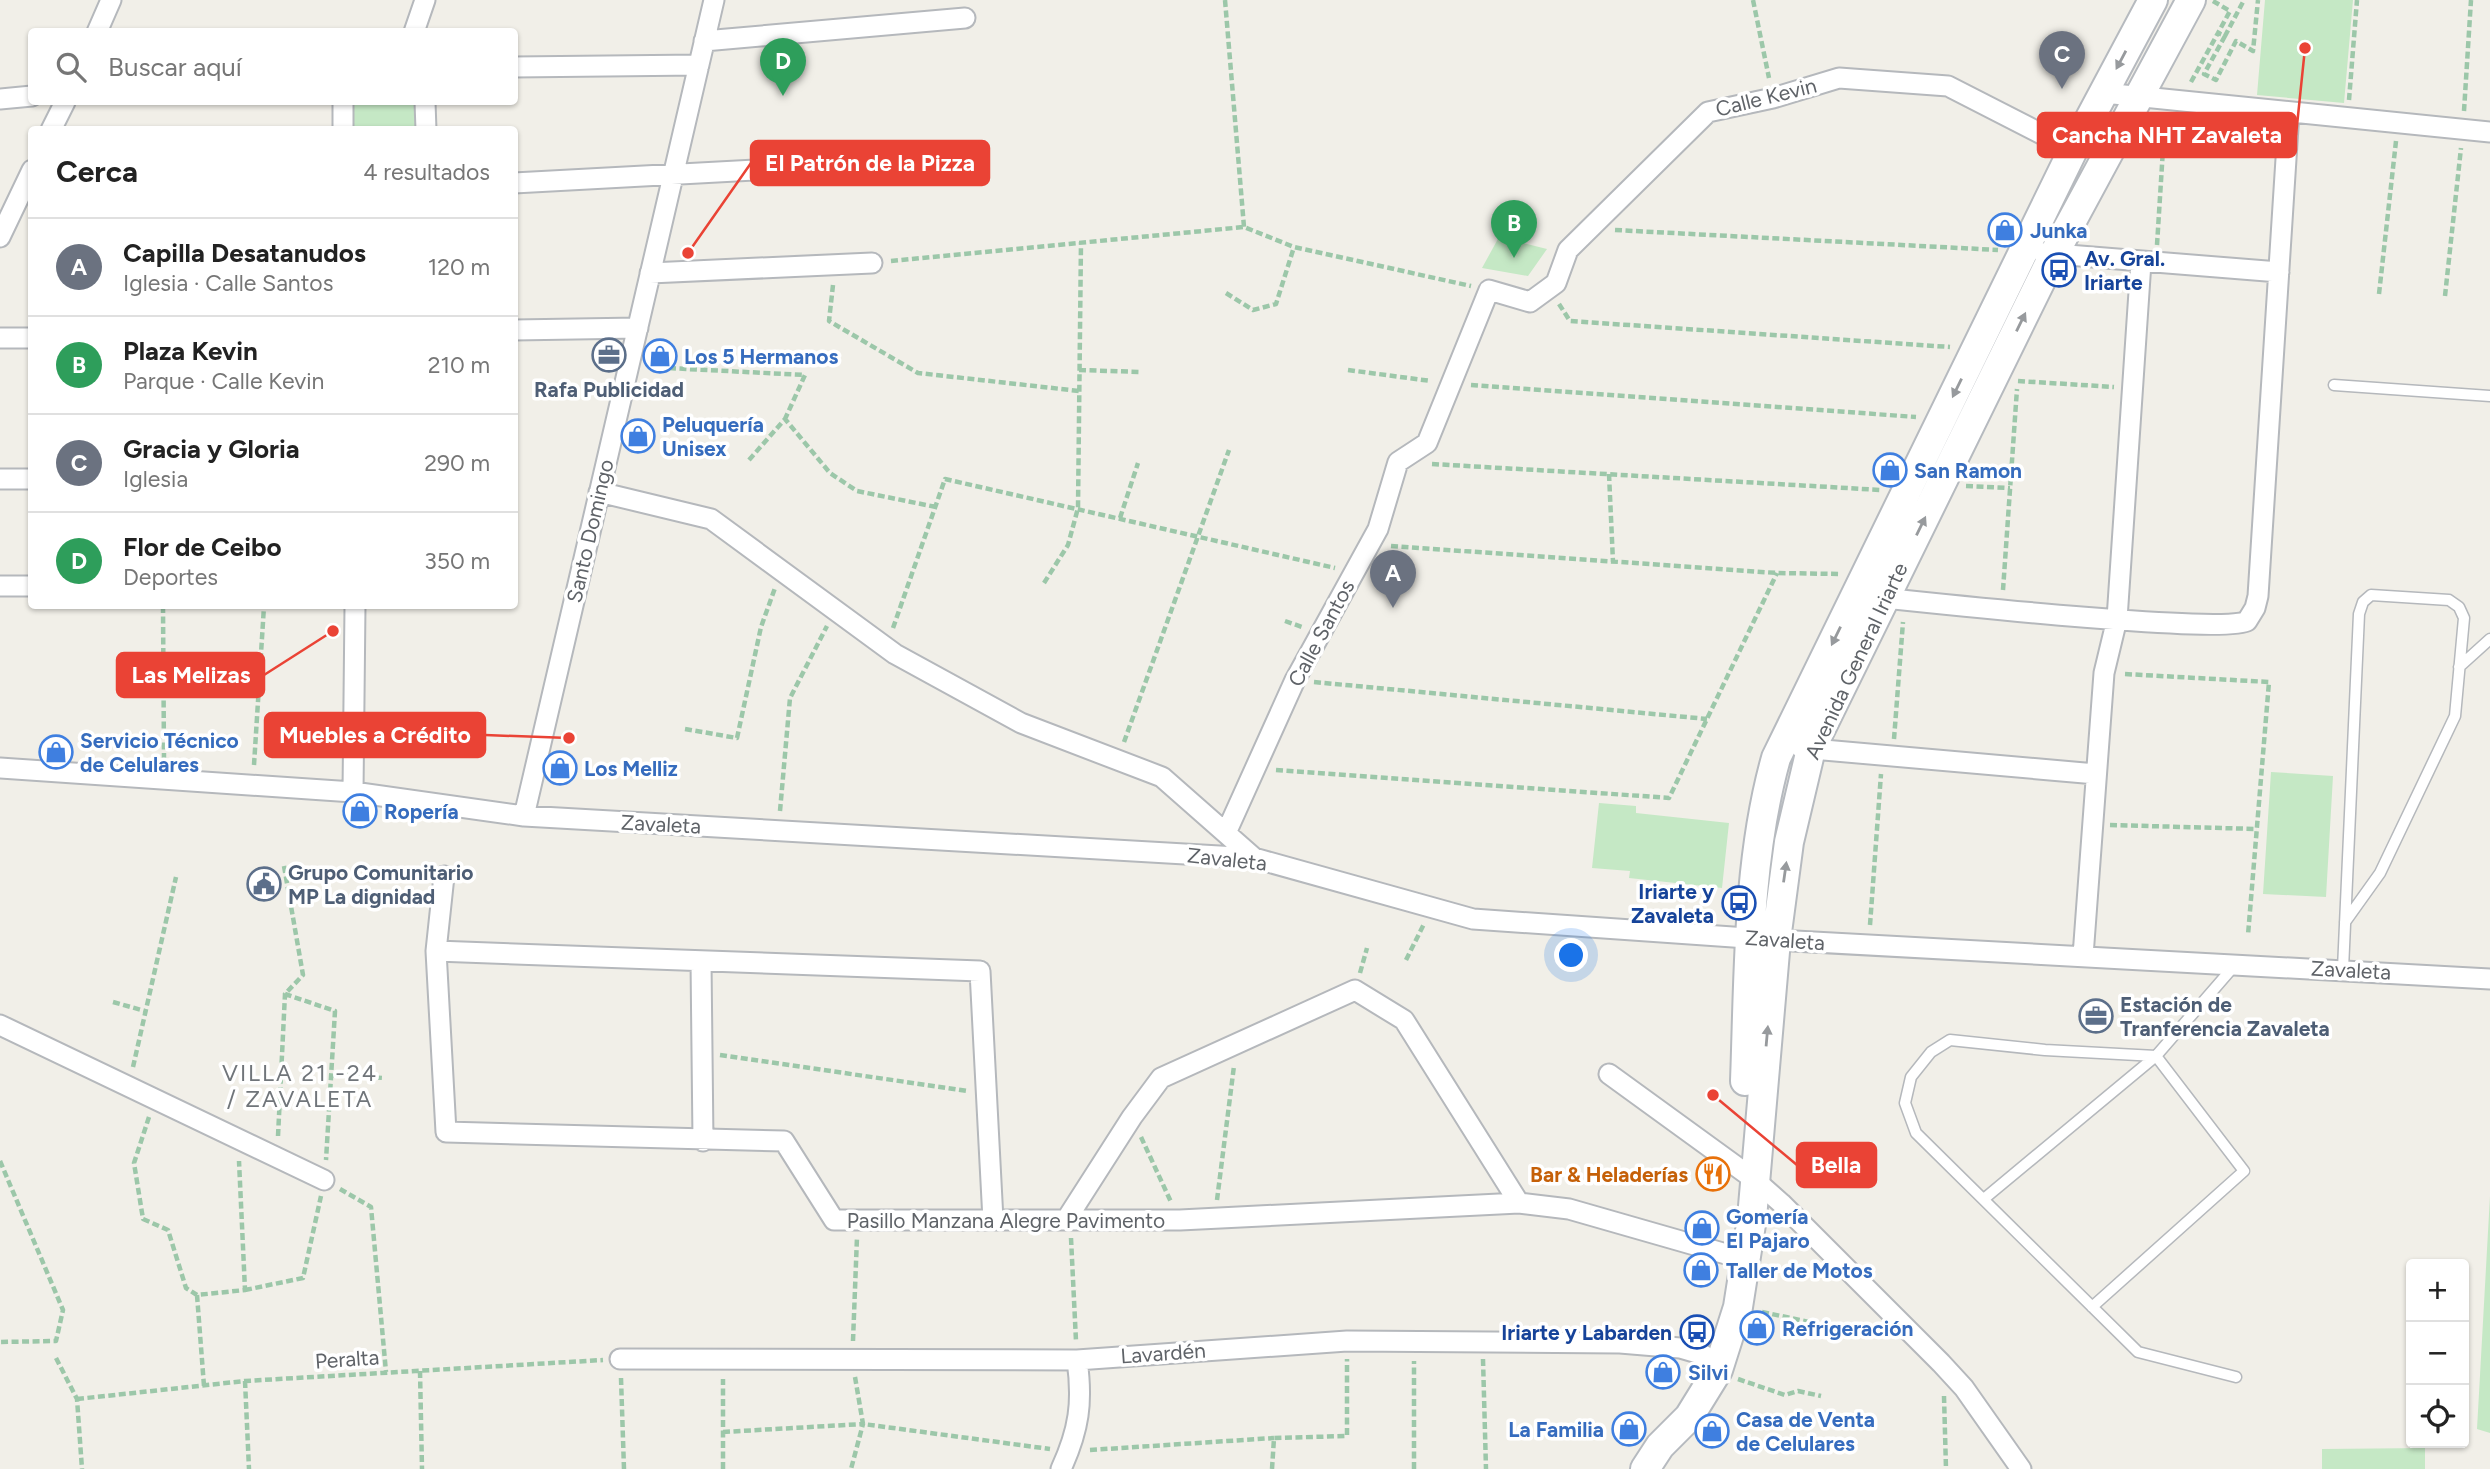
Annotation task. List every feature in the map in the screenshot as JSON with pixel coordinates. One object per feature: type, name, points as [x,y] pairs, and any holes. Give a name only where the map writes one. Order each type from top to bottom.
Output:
[{"type":"main road","name":"Avenida General Iriarte","points":[[1652,1458],[1689,1416],[1738,1307],[1747,1264],[1749,1175],[1763,939],[1765,804],[1776,758],[2073,150],[2153,0]]},
{"type":"main road","name":"Avenida General Iriarte","points":[[1763,939],[1811,749],[1895,599],[1941,485],[2005,380],[2054,254],[2191,0]]},
{"type":"main road","name":"Avenida General Iriarte","points":[[1711,1362],[1749,1175]]},
{"type":"street","points":[[99,28],[111,0]]},
{"type":"street","points":[[415,28],[425,0]]},
{"type":"street","name":"Santo Domingo","points":[[524,816],[714,0]]},
{"type":"street","points":[[704,41],[965,18]]},
{"type":"street","points":[[518,67],[699,65]]},
{"type":"street","name":"Calle Kevin","points":[[1549,288],[1556,283],[1568,250],[1708,111],[1773,99],[1839,78],[1948,86],[2073,150]]},
{"type":"street","points":[[2104,93],[2490,132]]},
{"type":"street","points":[[0,99],[28,96]]},
{"type":"street","points":[[53,126],[64,105]]},
{"type":"street","points":[[343,105],[344,126]]},
{"type":"street","points":[[425,105],[425,126]]},
{"type":"street","points":[[1861,585],[1895,599],[2117,619],[2235,626],[2252,615],[2258,596],[2290,112]]},
{"type":"street","points":[[518,183],[958,159]]},
{"type":"street","points":[[0,237],[28,178]]},
{"type":"street","points":[[2023,252],[2279,272]]},
{"type":"street","points":[[2083,956],[2104,673],[2117,619],[2132,389],[2148,262]]},
{"type":"street","points":[[650,273],[835,267],[872,263]]},
{"type":"street","points":[[1398,462],[1427,443],[1489,290],[1530,302],[1549,288]]},
{"type":"street","points":[[518,330],[638,328]]},
{"type":"street","points":[[0,338],[28,338]]},
{"type":"street","name":"Calle Santos","points":[[1226,833],[1295,680],[1378,529],[1398,462]]},
{"type":"street","points":[[0,479],[28,479]]},
{"type":"street","points":[[599,492],[711,519],[886,648],[1021,723],[1162,777],[1254,858]]},
{"type":"street","points":[[0,586],[28,586]]},
{"type":"street","points":[[353,792],[355,609]]},
{"type":"street","points":[[1782,747],[2096,774]]},
{"type":"street","name":"Zavaleta","points":[[0,768],[253,783],[353,792],[524,816],[1254,858],[1474,919],[1763,939],[2490,979]]},
{"type":"street","name":"Pasillo Manzana Alegre Pavimento","points":[[444,876],[436,951],[446,1132],[703,1141],[784,1141],[834,1220],[1180,1220],[1519,1203],[1569,1209],[1733,1256]]},
{"type":"street","points":[[436,951],[980,971],[993,1220]]},
{"type":"street","points":[[701,961],[703,1141]]},
{"type":"street","points":[[1068,1220],[1132,1117],[1161,1078],[1355,990],[1404,1020],[1519,1203]]},
{"type":"street","points":[[0,1025],[324,1180]]},
{"type":"street","points":[[1609,1074],[1749,1175],[1941,1363],[1964,1388],[2021,1469]]},
{"type":"street","name":"Lavardén","points":[[620,1359],[1077,1360],[1348,1341],[1482,1341],[1657,1345],[1692,1350],[1711,1362]]},
{"type":"street","points":[[1065,1460],[1082,1397],[1077,1360]]},
{"type":"lane","points":[[2334,386],[2490,396]]},
{"type":"lane","points":[[2343,969],[2345,922],[2359,614],[2362,602],[2371,595],[2449,600],[2459,607],[2464,618],[2455,716],[2380,873],[2345,922]]},
{"type":"lane","points":[[2459,667],[2490,639]]},
{"type":"lane","points":[[1985,1198],[2156,1056],[2235,965]]},
{"type":"lane","points":[[2092,1307],[2244,1171],[2156,1056],[2045,1050],[1950,1040],[1931,1052],[1911,1077],[1905,1103],[1916,1133],[1985,1198],[2092,1307],[2138,1352],[2236,1377]]},
{"type":"path","points":[[1225,0],[1244,227]]},
{"type":"path","points":[[1753,0],[1773,99]]},
{"type":"path","points":[[2148,262],[2165,117],[2181,101],[2230,10],[2210,0]]},
{"type":"path","points":[[2244,0],[2204,74],[2216,80],[2236,41],[2253,51],[2258,0]]},
{"type":"path","points":[[2347,118],[2357,0]]},
{"type":"path","points":[[2445,296],[2463,130],[2471,0]]},
{"type":"path","points":[[2218,33],[2225,36]]},
{"type":"path","points":[[2379,293],[2398,123]]},
{"type":"path","points":[[872,263],[1244,227],[1294,247],[1489,290]]},
{"type":"path","points":[[1592,228],[2023,252]]},
{"type":"path","points":[[1044,583],[1068,545],[1078,509],[1081,242]]},
{"type":"path","points":[[1226,293],[1253,310],[1276,304],[1294,247]]},
{"type":"path","points":[[835,267],[829,321],[918,373],[1079,391]]},
{"type":"path","points":[[1549,288],[1570,321],[1976,349]]},
{"type":"path","points":[[629,366],[805,375],[785,419],[749,460]]},
{"type":"path","points":[[1079,370],[1140,372]]},
{"type":"path","points":[[1348,370],[1451,384],[1942,419]]},
{"type":"path","points":[[2002,609],[2010,488],[2005,380],[2132,389]]},
{"type":"path","points":[[785,419],[830,473],[858,491],[936,507]]},
{"type":"path","points":[[1118,760],[1229,450]]},
{"type":"path","points":[[1398,462],[1906,492]]},
{"type":"path","points":[[1120,518],[1138,463]]},
{"type":"path","points":[[1609,474],[1613,562]]},
{"type":"path","points":[[886,648],[945,479],[1353,573]]},
{"type":"path","points":[[1941,485],[2010,488]]},
{"type":"path","points":[[1369,544],[1777,573],[1861,585]]},
{"type":"path","points":[[685,729],[737,738],[761,627],[780,570]]},
{"type":"path","points":[[1255,768],[1669,798],[1777,573]]},
{"type":"path","points":[[1868,945],[1887,756],[1895,599]]},
{"type":"path","points":[[163,609],[164,777]]},
{"type":"path","points":[[253,783],[264,609]]},
{"type":"path","points":[[778,831],[790,698],[835,610]]},
{"type":"path","points":[[2104,673],[2269,682],[2248,935]]},
{"type":"path","points":[[1295,680],[1707,719]]},
{"type":"path","points":[[2092,825],[2257,829]]},
{"type":"path","points":[[277,1158],[285,994],[303,975],[285,866]]},
{"type":"path","points":[[128,1086],[176,877]]},
{"type":"path","points":[[1406,960],[1433,908]]},
{"type":"path","points":[[155,1100],[134,1163],[143,1219],[168,1230],[186,1288],[197,1295],[245,1290],[303,1278],[324,1180],[333,1075],[335,1012],[285,994]]},
{"type":"path","points":[[113,1002],[145,1011]]},
{"type":"path","points":[[1214,1219],[1237,1044]]},
{"type":"path","points":[[702,1052],[988,1094]]},
{"type":"path","points":[[333,1075],[384,1078]]},
{"type":"path","points":[[1132,1117],[1180,1220]]},
{"type":"path","points":[[239,1139],[245,1290]]},
{"type":"path","points":[[0,1161],[63,1310],[56,1341],[0,1342]]},
{"type":"path","points":[[324,1180],[371,1207],[386,1372]]},
{"type":"path","points":[[1068,1220],[1077,1360]]},
{"type":"path","points":[[851,1469],[863,1424],[852,1360],[857,1221]]},
{"type":"path","points":[[197,1295],[204,1386]]},
{"type":"path","points":[[1738,1307],[1819,1324]]},
{"type":"path","points":[[723,1432],[863,1424],[1065,1460],[1274,1438],[1347,1436],[1348,1341]]},
{"type":"path","points":[[1482,1341],[1486,1469]]},
{"type":"path","points":[[1414,1343],[1414,1469]]},
{"type":"path","points":[[57,1358],[77,1399],[82,1469]]},
{"type":"path","points":[[620,1359],[624,1469]]},
{"type":"path","name":"Peralta","points":[[77,1399],[245,1381],[620,1359]]},
{"type":"path","points":[[723,1360],[723,1469]]},
{"type":"path","points":[[1711,1362],[1785,1395],[1798,1391],[1821,1396]]},
{"type":"path","points":[[420,1371],[422,1469]]},
{"type":"path","points":[[245,1381],[249,1469]]},
{"type":"path","points":[[1944,1383],[1946,1469]]},
{"type":"path","points":[[1272,1469],[1274,1438]]},
{"type":"green space","points":[[2265,0],[2353,0],[2344,103],[2257,95]]},
{"type":"green space","points":[[353,105],[419,105],[419,126],[354,126]]},
{"type":"green space","points":[[1499,237],[1547,249],[1528,276],[1482,268]]},
{"type":"green space","points":[[2271,772],[2333,776],[2326,897],[2263,894]]},
{"type":"green space","points":[[1599,803],[1636,806],[1636,813],[1729,823],[1722,888],[1629,878],[1630,871],[1592,868]]},
{"type":"green space","points":[[2490,1196],[2490,1433],[2477,1429]]},
{"type":"green space","points":[[2425,1448],[2425,1469],[2322,1469],[2322,1449]]},
{"type":"place","name":"Cancha NHT Zavaleta","points":[[2305,48]]},
{"type":"place","name":"Gracia y Gloria","points":[[2062,89]]},
{"type":"place","name":"Flor de Ceibo","points":[[783,96]]},
{"type":"place","name":"Junka","points":[[2005,230]]},
{"type":"place","name":"El Patrón de la Pizza","points":[[688,253]]},
{"type":"place","name":"Plaza Kevin","points":[[1514,258]]},
{"type":"place","name":"Av. Gral. Iriarte","points":[[2059,270]]},
{"type":"place","name":"Rafa Publicidad","points":[[609,355]]},
{"type":"place","name":"Los 5 Hermanos","points":[[660,356]]},
{"type":"place","name":"Peluquería Unisex","points":[[638,436]]},
{"type":"place","name":"San Ramon","points":[[1890,470]]},
{"type":"place","name":"Capilla Desatanudos","points":[[1393,608]]},
{"type":"place","name":"Las Melizas","points":[[333,631]]},
{"type":"place","name":"Muebles a Crédito","points":[[569,738]]},
{"type":"place","name":"Servicio Técnico de Celulares","points":[[56,752]]},
{"type":"place","name":"Los Melliz","points":[[560,768]]},
{"type":"place","name":"Ropería","points":[[360,811]]},
{"type":"place","name":"Grupo Comunitario MP La dignidad","points":[[264,884]]},
{"type":"place","name":"Iriarte y Zavaleta","points":[[1739,903]]},
{"type":"place","name":"Estación de Tranferencia Zavaleta","points":[[2096,1016]]},
{"type":"place","name":"Bella","points":[[1713,1095]]},
{"type":"place","name":"Bar & Heladerías","points":[[1713,1174]]},
{"type":"place","name":"Gomería El Pajaro","points":[[1702,1228]]},
{"type":"place","name":"Taller de Motos","points":[[1701,1270]]},
{"type":"place","name":"Refrigeración","points":[[1757,1328]]},
{"type":"place","name":"Iriarte y Labarden","points":[[1697,1332]]},
{"type":"place","name":"Silvi","points":[[1663,1372]]},
{"type":"place","name":"La Familia","points":[[1629,1429]]},
{"type":"place","name":"Casa de Venta de Celulares","points":[[1712,1431]]},
{"type":"district","name":"VILLA 21 -24 / ZAVALETA","points":[[300,1086]]}]
